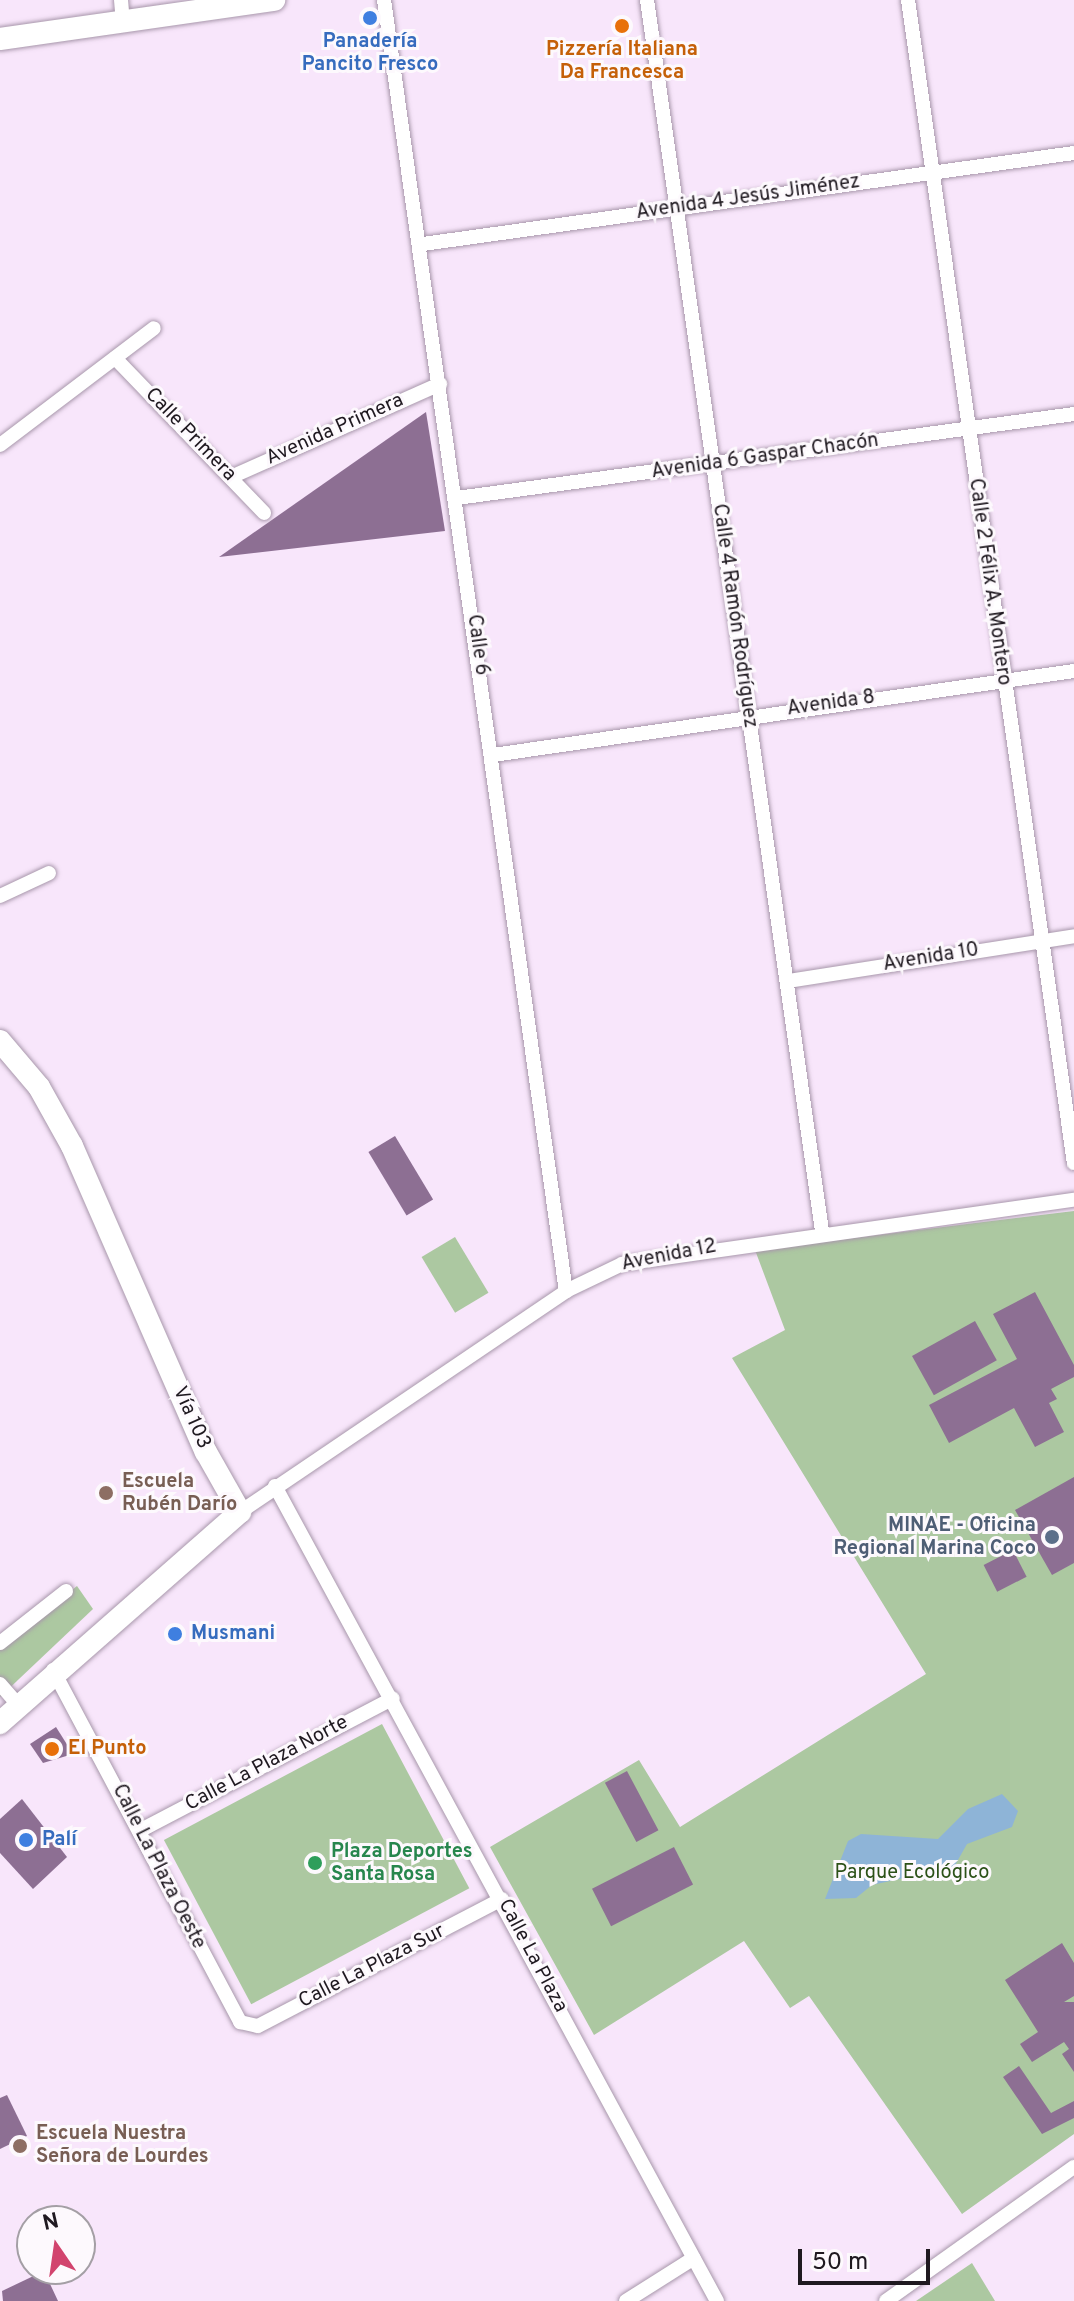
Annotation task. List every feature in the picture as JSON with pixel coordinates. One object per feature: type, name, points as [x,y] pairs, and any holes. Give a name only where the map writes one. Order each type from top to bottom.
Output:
[{"type":"main road","points":[[0,39],[122,11],[274,0]]},
{"type":"main road","name":"Vía 103","points":[[0,1041],[39,1087],[72,1146],[206,1452],[240,1512]]},
{"type":"main road","points":[[0,1723],[53,1670],[240,1512]]},
{"type":"street","name":"Calle 6","points":[[384,0],[423,244],[566,1291]]},
{"type":"street","name":"Calle 4 Ramón Rodríguez","points":[[647,0],[822,1231]]},
{"type":"street","name":"Calle 2 Félix A. Montero","points":[[908,0],[1074,1163]]},
{"type":"street","name":"Avenida 4 Jesús Jiménez","points":[[423,244],[1074,153]]},
{"type":"street","points":[[0,445],[154,328]]},
{"type":"street","name":"Calle Primera","points":[[115,358],[264,513]]},
{"type":"street","name":"Avenida Primera","points":[[231,477],[440,384]]},
{"type":"street","name":"Avenida 6 Gaspar Chacón","points":[[457,498],[712,466],[1074,414]]},
{"type":"street","name":"Avenida 8","points":[[493,755],[1074,671]]},
{"type":"street","points":[[0,896],[49,873]]},
{"type":"street","name":"Avenida 10","points":[[788,981],[1074,936]]},
{"type":"street","name":"Avenida 12","points":[[240,1512],[566,1291],[622,1264],[663,1254],[822,1231],[1074,1200]]},
{"type":"street","name":"Calle La Plaza","points":[[275,1486],[393,1698],[717,2301]]},
{"type":"street","points":[[0,1643],[66,1591]]},
{"type":"street","name":"Calle La Plaza Oeste","points":[[53,1670],[141,1830],[240,2022]]},
{"type":"street","points":[[0,1684],[18,1705]]},
{"type":"street","name":"Calle La Plaza Norte","points":[[141,1830],[393,1698]]},
{"type":"street","name":"Calle La Plaza Sur","points":[[240,2022],[258,2026],[502,1899]]},
{"type":"street","points":[[886,2301],[1074,2167]]},
{"type":"street","points":[[626,2301],[694,2258]]},
{"type":"green space","name":"Parque Ecológico","points":[[1074,1211],[1074,2134],[962,2214],[809,1996],[790,2008],[744,1941],[594,2035],[490,1847],[639,1760],[680,1827],[926,1674],[732,1358],[785,1330],[755,1250]]},
{"type":"green space","points":[[455,1237],[488,1293],[455,1313],[422,1257]]},
{"type":"green space","points":[[77,1586],[93,1609],[0,1697],[0,1648]]},
{"type":"green space","name":"Plaza Deportes Santa Rosa","points":[[382,1724],[469,1888],[251,2004],[164,1840]]},
{"type":"green space","points":[[972,2263],[995,2301],[916,2301]]},
{"type":"water","points":[[1002,1794],[1018,1811],[1012,1827],[967,1844],[954,1867],[872,1885],[856,1898],[825,1899],[848,1841],[861,1834],[938,1839],[968,1809]]},
{"type":"building","points":[[426,412],[445,531],[219,557]]},
{"type":"building","points":[[395,1136],[433,1199],[407,1215],[368,1152]]},
{"type":"building","points":[[1035,1292],[1074,1365],[1074,1377],[1051,1389],[1057,1399],[1049,1403],[1064,1432],[1035,1447],[1014,1408],[949,1443],[929,1405],[1017,1359],[993,1314]]},
{"type":"building","points":[[975,1321],[997,1360],[934,1395],[912,1356]]},
{"type":"building","name":"MINAE - Oficina Regional Marina Coco","points":[[1074,1477],[1074,1563],[1052,1575],[1015,1510]]},
{"type":"building","points":[[1013,1550],[1027,1577],[997,1592],[984,1565]]},
{"type":"building","name":"El Punto","points":[[56,1727],[73,1754],[43,1763],[30,1744]]},
{"type":"building","points":[[627,1771],[658,1830],[636,1842],[605,1783]]},
{"type":"building","name":"Palí","points":[[22,1799],[67,1857],[33,1889],[0,1853],[0,1819]]},
{"type":"building","points":[[674,1847],[693,1884],[611,1926],[592,1889]]},
{"type":"building","points":[[1062,1943],[1074,1963],[1074,1996],[1064,2002],[1074,2002],[1074,2072],[1062,2054],[1069,2049],[1064,2042],[1032,2062],[1020,2044],[1038,2032],[1005,1980]]},
{"type":"building","points":[[1019,2066],[1051,2113],[1074,2101],[1074,2118],[1042,2134],[1003,2077]]},
{"type":"building","points":[[7,2095],[27,2136],[0,2149],[0,2098]]},
{"type":"building","points":[[16,2284],[51,2285],[58,2301],[3,2301],[2,2291]]},
{"type":"place","name":"Panadería Pancito Fresco","points":[[370,18]]},
{"type":"place","name":"Pizzería Italiana Da Francesca","points":[[622,26]]},
{"type":"place","name":"Escuela Rubén Darío","points":[[106,1493]]},
{"type":"place","name":"MINAE - Oficina Regional Marina Coco","points":[[1052,1537]]},
{"type":"place","name":"Musmani","points":[[175,1634]]},
{"type":"place","name":"El Punto","points":[[52,1749]]},
{"type":"place","name":"Palí","points":[[26,1840]]},
{"type":"place","name":"Plaza Deportes Santa Rosa","points":[[315,1863]]},
{"type":"place","name":"Escuela Nuestra Señora de Lourdes","points":[[20,2146]]}]
